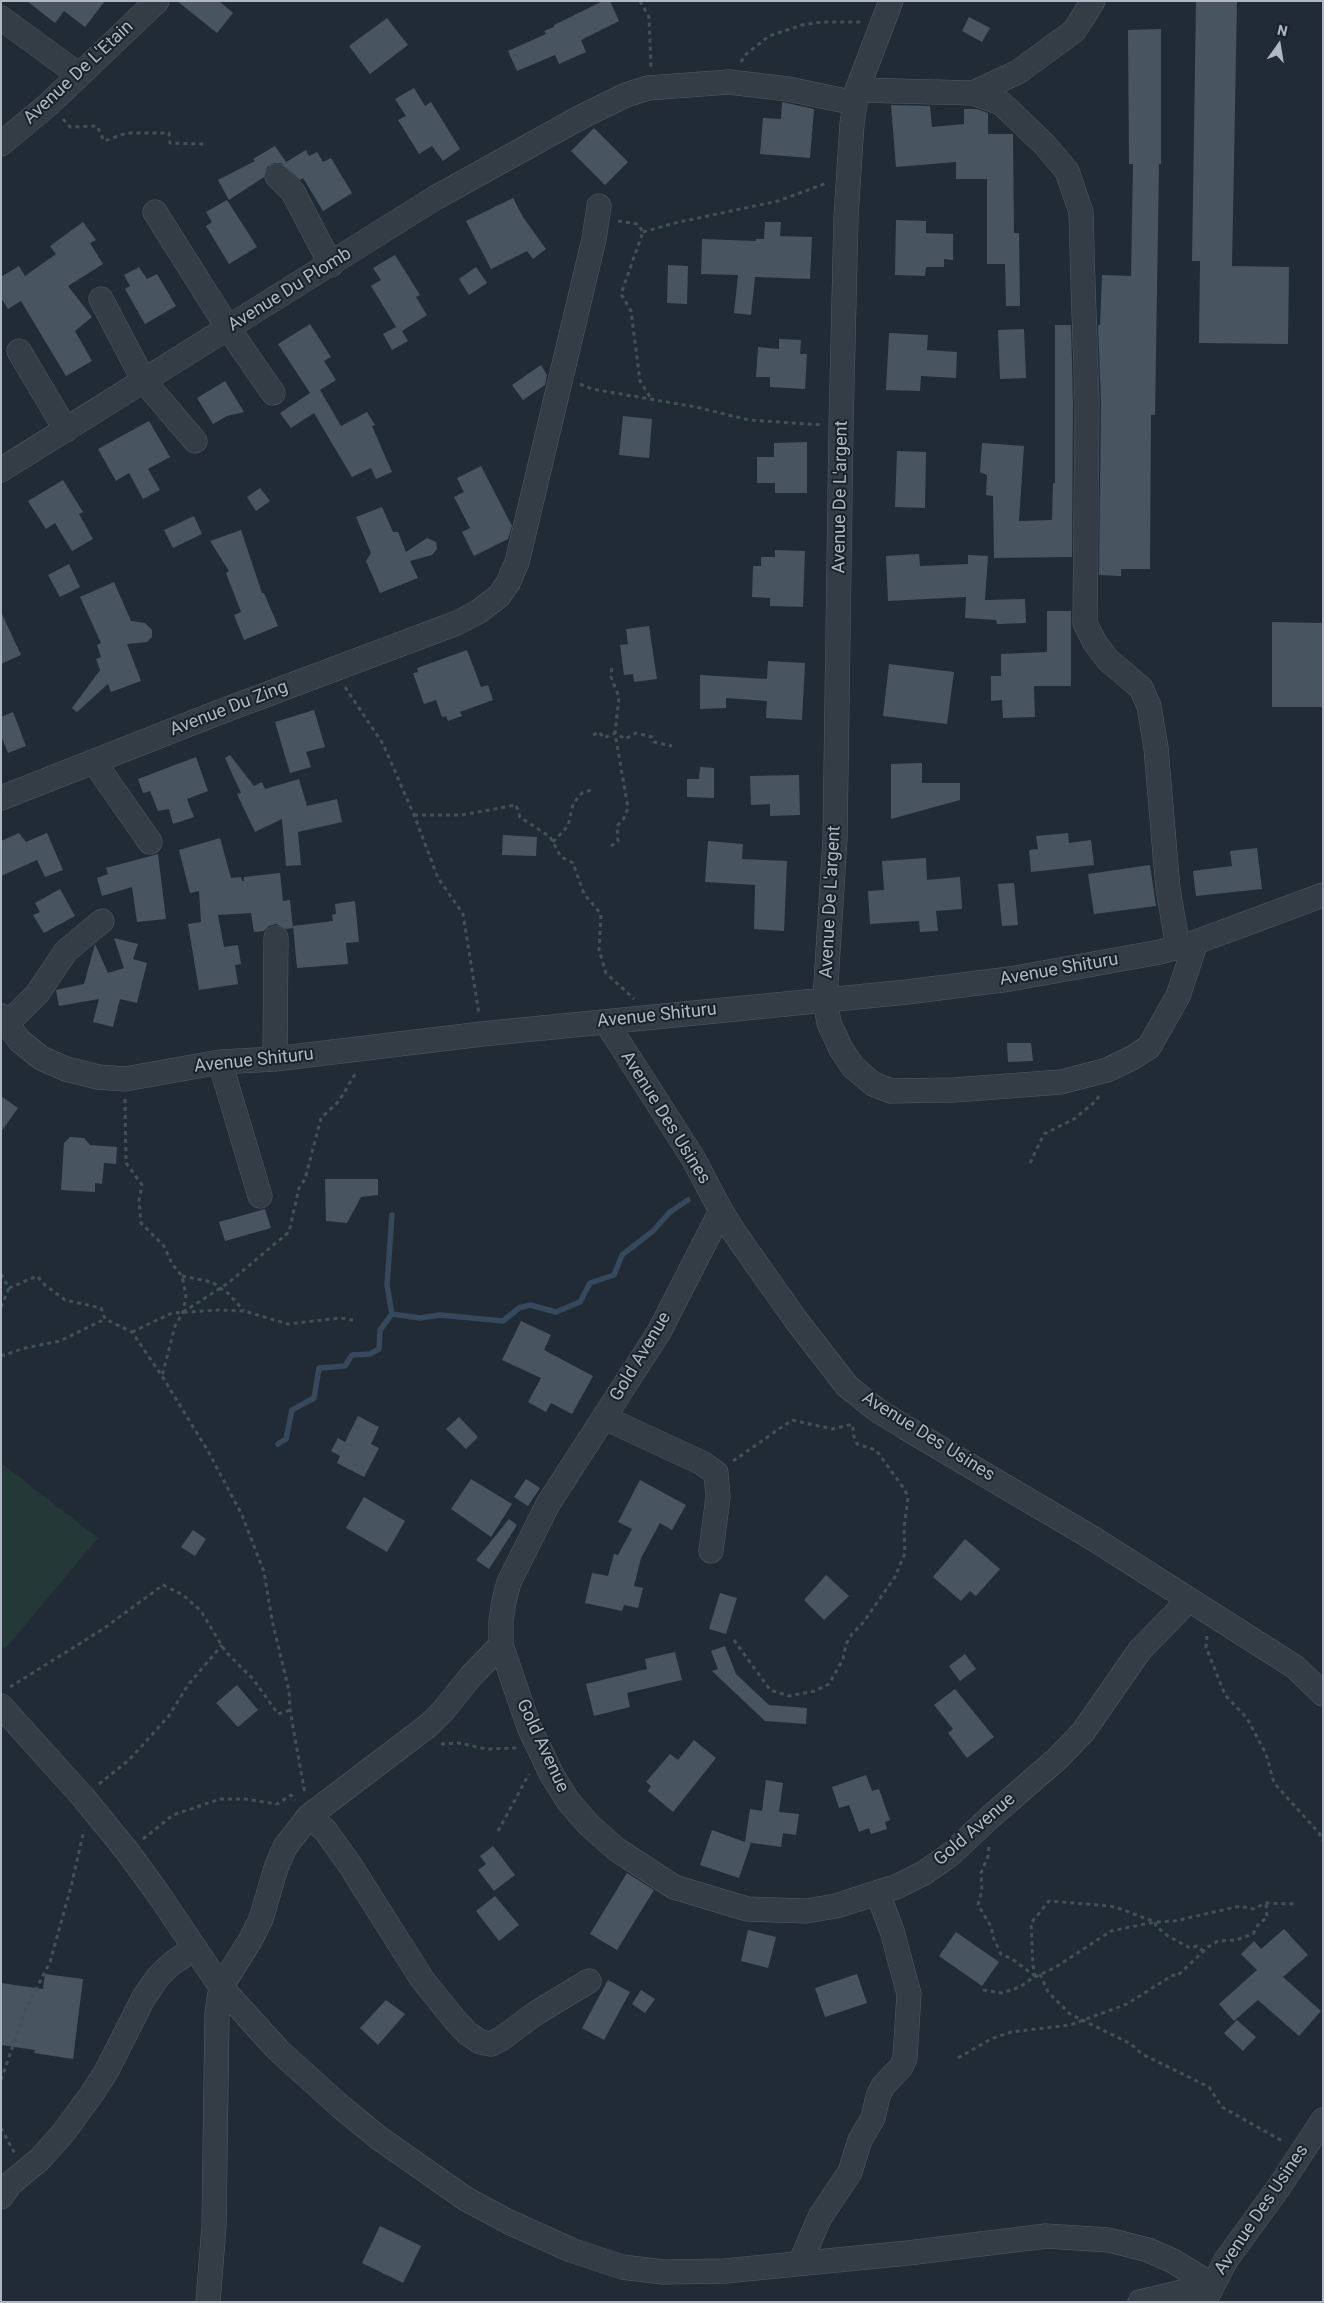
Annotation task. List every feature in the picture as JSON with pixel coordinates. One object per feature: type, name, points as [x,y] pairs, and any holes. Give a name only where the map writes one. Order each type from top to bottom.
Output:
[{"type":"street","name":"Avenue De L'Etain","points":[[1,144],[49,104],[156,1]]},
{"type":"street","points":[[973,93],[1018,72],[1043,55],[1074,31],[1093,1]]},
{"type":"street","name":"Avenue De L'argent","points":[[887,12],[856,97],[846,218],[841,427],[836,838],[825,999],[829,1023],[841,1049],[853,1067],[873,1084],[891,1090],[954,1090],[1061,1082],[1108,1070],[1132,1058],[1149,1046],[1178,996],[1187,945]]},
{"type":"street","points":[[1,18],[78,75]]},
{"type":"street","name":"Avenue Du Plomb","points":[[1,470],[331,265],[435,198],[583,116],[626,95],[648,88],[729,82],[856,97],[973,93]]},
{"type":"street","points":[[973,93],[1001,103],[1044,144],[1068,171],[1080,212],[1087,402],[1085,624],[1108,660],[1141,688],[1150,706],[1156,748],[1168,889],[1187,945]]},
{"type":"street","points":[[277,176],[293,192],[331,265]]},
{"type":"street","name":"Avenue Du Zing","points":[[1,798],[212,715],[457,623],[478,612],[499,596],[517,562],[594,239],[599,206]]},
{"type":"street","points":[[155,212],[228,328],[272,393]]},
{"type":"street","points":[[101,299],[144,381],[195,441]]},
{"type":"street","points":[[19,351],[66,430]]},
{"type":"street","points":[[94,762],[150,842]]},
{"type":"street","name":"Avenue Shituru","points":[[4,1020],[20,1041],[41,1058],[66,1069],[98,1077],[125,1079],[220,1062],[275,1059],[482,1034],[1010,979],[1160,952],[1187,945],[1323,895]]},
{"type":"street","points":[[4,1020],[37,994],[66,951],[102,922]]},
{"type":"street","points":[[275,1059],[276,938]]},
{"type":"street","name":"Avenue Des Usines","points":[[606,1022],[693,1158],[720,1211],[796,1320],[847,1386],[877,1410],[1094,1539],[1295,1667],[1323,1694]]},
{"type":"street","points":[[220,1062],[260,1196]]},
{"type":"street","name":"Gold Avenue","points":[[720,1211],[659,1332],[548,1504],[509,1582],[501,1621],[501,1645],[532,1749],[552,1775],[568,1801],[616,1849],[674,1887],[747,1909],[778,1912],[806,1911],[836,1906],[878,1894],[924,1873],[951,1854],[1057,1759],[1083,1732],[1140,1650],[1199,1607]]},
{"type":"street","points":[[605,1418],[702,1463],[716,1473],[718,1497],[711,1551]]},
{"type":"street","points":[[208,2302],[214,2226],[217,2013],[221,1987],[261,1919],[276,1868],[285,1846],[309,1816],[443,1711],[471,1676],[501,1645]]},
{"type":"street","points":[[5,1697],[127,1851],[221,1987],[278,2050],[348,2113],[379,2138],[466,2199],[509,2222],[571,2250],[622,2267],[663,2272],[725,2270],[908,2253],[1046,2236],[1109,2240],[1148,2250],[1173,2261],[1208,2294]]},
{"type":"street","points":[[309,1816],[325,1830],[350,1864],[422,1979],[455,2020],[467,2033],[480,2042],[491,2044],[502,2039],[549,2005],[589,1981]]},
{"type":"street","points":[[800,2263],[820,2217],[850,2172],[860,2140],[873,2118],[878,2096],[883,2086],[901,2067],[905,2058],[909,1994],[892,1931],[878,1894]]},
{"type":"street","points":[[1,2197],[11,2183],[25,2172],[64,2132],[91,2095],[113,2060],[144,1997],[158,1977],[170,1964],[194,1948]]},
{"type":"street","name":"Avenue Des Usines","points":[[1208,2294],[1226,2260],[1323,2120]]},
{"type":"street","points":[[1140,2302],[1208,2294]]},
{"type":"path","points":[[640,1],[649,17],[651,66],[648,88]]},
{"type":"path","points":[[729,82],[745,55],[769,36],[802,25],[887,12]]},
{"type":"path","points":[[49,104],[70,127],[97,126],[104,141],[127,133],[169,133],[170,143],[203,144]]},
{"type":"path","points":[[643,232],[675,223],[778,201],[827,183],[849,196]]},
{"type":"path","points":[[594,239],[620,220],[638,224],[643,232]]},
{"type":"path","points":[[643,232],[621,294],[631,311],[640,381],[652,401]]},
{"type":"path","points":[[561,377],[592,389],[652,401],[696,407],[749,420],[841,427]]},
{"type":"path","points":[[611,846],[618,841],[617,826],[623,820],[628,808],[615,733],[619,697],[611,677],[612,667]]},
{"type":"path","points":[[334,670],[383,744],[414,814],[438,878],[463,914],[482,1034]]},
{"type":"path","points":[[594,735],[599,732],[604,738],[615,733]]},
{"type":"path","points":[[615,733],[625,739],[636,733],[652,737],[654,742],[672,746]]},
{"type":"path","points":[[553,842],[568,826],[573,804],[582,793],[591,790]]},
{"type":"path","points":[[414,814],[462,814],[516,805],[520,817],[550,837],[562,857],[573,863],[584,894],[601,914],[599,950],[606,973],[653,1016]]},
{"type":"path","points":[[183,1312],[221,1288],[260,1258],[289,1232],[299,1188],[305,1179],[321,1118],[339,1101],[371,1047]]},
{"type":"path","points":[[1030,1163],[1044,1134],[1074,1119],[1097,1100],[1108,1070]]},
{"type":"path","points":[[125,1079],[126,1163],[142,1185],[139,1200],[141,1223],[164,1246],[172,1264],[182,1276],[186,1296],[183,1312],[174,1326],[162,1376]]},
{"type":"path","points":[[1,1274],[9,1288]]},
{"type":"path","points":[[1,1307],[9,1288],[37,1276],[45,1285],[65,1300],[101,1308],[105,1318],[132,1332],[162,1376],[208,1451],[242,1515],[264,1572],[272,1620],[289,1691],[290,1710],[309,1816]]},
{"type":"path","points":[[182,1276],[212,1282],[229,1294],[244,1311]]},
{"type":"path","points":[[132,1332],[172,1313],[183,1312],[244,1311],[288,1324],[340,1318],[353,1320]]},
{"type":"path","points":[[1,1356],[60,1340],[105,1318]]},
{"type":"path","points":[[716,1473],[792,1420],[832,1429],[853,1424],[853,1434],[857,1444],[876,1450],[905,1490],[908,1498],[904,1528],[905,1553],[886,1591],[846,1644],[843,1659],[829,1684],[815,1692],[789,1696],[770,1690],[734,1640]]},
{"type":"path","points":[[5,1697],[163,1585],[183,1595],[201,1611],[225,1651],[253,1679],[278,1714],[290,1710]]},
{"type":"path","points":[[1199,1607],[1206,1647],[1225,1695],[1247,1718],[1266,1754],[1274,1783],[1319,1833],[1323,1841]]},
{"type":"path","points":[[83,1797],[129,1760],[168,1717],[188,1685],[222,1645]]},
{"type":"path","points":[[440,1744],[460,1743],[486,1749],[532,1749],[498,1831]]},
{"type":"path","points":[[127,1851],[173,1814],[220,1799],[245,1799],[278,1804],[291,1795],[309,1816]]},
{"type":"path","points":[[989,1818],[992,1824],[988,1856],[981,1873],[982,1890],[978,1906],[992,1928],[992,1935],[1001,1954],[1012,1959],[1036,1977]]},
{"type":"path","points":[[1,2080],[25,2011],[50,1962],[79,1854]]},
{"type":"path","points":[[1036,1977],[1033,1966],[1031,1923],[1049,1901],[1110,1906],[1155,1922],[1156,1926],[1173,1939],[1190,1948],[1197,1946],[1203,1951]]},
{"type":"path","points":[[983,1990],[1002,1993],[1020,1987],[1040,1974],[1056,1967],[1112,1931],[1155,1922],[1175,1921],[1240,1906],[1253,1909],[1266,1903],[1295,1904]]},
{"type":"path","points":[[958,2058],[991,2039],[1011,2032],[1070,2025],[1127,2004],[1173,1975],[1177,1976],[1203,1951],[1218,1941],[1236,1940],[1253,1934],[1259,1923],[1266,1918],[1266,1903]]},
{"type":"path","points":[[1040,1974],[1048,1992],[1070,2014],[1086,2020],[1131,2044],[1142,2054],[1163,2066],[1209,2088],[1222,2107],[1302,2152]]},
{"type":"path","points":[[1,2128],[25,2172]]},
{"type":"path","points":[[1,2135],[6,2140]]},
{"type":"green space","points":[[1,1463],[98,1538],[5,1649],[1,1646]]},
{"type":"building","points":[[27,1],[105,1],[85,27],[64,11],[55,23]]},
{"type":"building","points":[[177,1],[219,1],[233,13],[217,33]]},
{"type":"building","points":[[603,1],[610,1],[619,21],[581,40],[586,52],[559,64],[555,55],[517,71],[508,51],[546,34],[544,31],[554,27],[554,25]]},
{"type":"building","points":[[1196,1],[1237,1],[1232,266],[1289,267],[1288,344],[1199,343],[1200,261],[1192,261]]},
{"type":"building","points":[[969,17],[990,28],[982,42],[962,31]]},
{"type":"building","points":[[387,18],[408,45],[370,74],[349,46]]},
{"type":"building","points":[[1161,29],[1161,164],[1159,164],[1155,415],[1151,415],[1150,569],[1121,569],[1121,576],[1099,575],[1101,402],[1098,325],[1100,325],[1102,275],[1131,276],[1133,164],[1129,164],[1128,30]]},
{"type":"building","points":[[414,88],[425,106],[431,102],[460,149],[443,161],[432,146],[419,154],[398,120],[406,116],[395,99]]},
{"type":"building","points":[[782,102],[814,109],[810,158],[760,154],[763,118],[781,119]]},
{"type":"building","points":[[891,105],[930,106],[932,127],[964,124],[964,109],[977,109],[988,113],[988,134],[1013,134],[1014,233],[1019,233],[1020,306],[1006,306],[1005,264],[987,264],[987,179],[956,179],[956,162],[896,167]]},
{"type":"building","points":[[594,128],[628,162],[605,185],[571,151]]},
{"type":"building","points":[[275,146],[286,162],[306,150],[309,156],[317,152],[323,162],[331,158],[352,193],[323,211],[303,178],[300,180],[281,163],[274,163],[267,167],[264,177],[229,200],[218,180],[255,161],[253,159]]},
{"type":"building","points":[[513,198],[523,217],[546,249],[533,259],[527,251],[491,269],[466,221]]},
{"type":"building","points":[[227,200],[257,247],[229,264],[206,226],[212,222],[206,212]]},
{"type":"building","points":[[896,220],[926,221],[926,233],[953,234],[953,260],[944,259],[944,267],[926,267],[925,276],[895,275]]},
{"type":"building","points":[[83,222],[96,240],[90,243],[103,264],[68,286],[92,317],[75,331],[92,361],[66,376],[21,301],[8,309],[1,298],[1,277],[19,266],[25,276],[56,254],[50,246]]},
{"type":"building","points":[[765,222],[781,222],[780,236],[812,237],[810,279],[755,277],[751,315],[734,313],[738,275],[701,274],[702,239],[756,241],[756,239],[764,239]]},
{"type":"building","points":[[395,255],[420,295],[416,297],[427,315],[402,331],[408,341],[392,350],[383,334],[396,327],[371,286],[381,280],[373,268]]},
{"type":"building","points":[[668,265],[688,266],[687,304],[667,303]]},
{"type":"building","points":[[139,267],[147,279],[157,274],[176,306],[145,324],[125,289],[130,286],[124,275]]},
{"type":"building","points":[[476,267],[487,283],[469,295],[459,279]]},
{"type":"building","points":[[310,324],[331,357],[324,361],[336,380],[320,390],[341,426],[367,412],[375,425],[372,426],[392,472],[376,479],[371,468],[352,477],[314,413],[291,428],[280,413],[310,393],[278,344]]},
{"type":"building","points":[[1055,325],[1071,325],[1073,402],[1072,557],[994,558],[993,496],[986,495],[987,475],[980,472],[982,443],[1024,446],[1019,521],[1052,520],[1053,483],[1055,483]]},
{"type":"building","points":[[1024,329],[1026,378],[1000,379],[998,330]]},
{"type":"building","points":[[889,333],[928,335],[927,350],[957,352],[956,378],[921,376],[920,391],[886,390]]},
{"type":"building","points":[[779,339],[801,340],[800,354],[807,354],[805,389],[770,387],[770,377],[756,377],[758,347],[779,349]]},
{"type":"building","points":[[541,365],[547,375],[545,385],[523,400],[512,385]]},
{"type":"building","points":[[225,381],[244,412],[227,416],[213,424],[197,398]]},
{"type":"building","points":[[623,416],[652,419],[649,458],[619,455]]},
{"type":"building","points":[[149,421],[170,457],[148,469],[160,490],[143,499],[129,473],[116,481],[98,449]]},
{"type":"building","points":[[807,442],[807,493],[775,493],[775,483],[757,483],[757,457],[774,457],[774,443]]},
{"type":"building","points":[[897,451],[926,452],[925,508],[895,507]]},
{"type":"building","points":[[481,466],[512,526],[508,539],[474,556],[462,532],[470,528],[454,497],[464,492],[457,478]]},
{"type":"building","points":[[63,480],[83,512],[79,514],[93,539],[72,551],[55,523],[46,529],[28,501]]},
{"type":"building","points":[[260,488],[270,501],[256,511],[247,497]]},
{"type":"building","points":[[382,507],[393,532],[398,532],[406,552],[427,538],[436,542],[437,549],[432,555],[410,561],[418,578],[380,593],[366,561],[371,553],[356,517]]},
{"type":"building","points":[[194,516],[202,534],[173,548],[164,530]]},
{"type":"building","points":[[241,530],[262,593],[264,593],[278,626],[244,640],[234,615],[241,612],[226,573],[229,571],[210,541]]},
{"type":"building","points":[[775,550],[805,551],[803,607],[770,606],[770,598],[752,597],[753,566],[761,566],[761,557],[775,557]]},
{"type":"building","points":[[919,554],[920,566],[968,564],[968,555],[988,556],[985,600],[1025,599],[1026,623],[997,624],[996,620],[965,618],[966,597],[888,601],[886,556]]},
{"type":"building","points":[[69,564],[80,587],[60,597],[48,575]]},
{"type":"building","points":[[114,582],[131,621],[145,623],[152,630],[152,637],[147,642],[127,644],[141,681],[111,692],[108,684],[77,712],[72,708],[100,670],[96,659],[101,657],[97,645],[101,643],[80,597]]},
{"type":"building","points":[[1047,611],[1071,611],[1071,686],[1034,686],[1035,717],[1003,718],[1002,700],[991,701],[991,676],[1001,676],[1001,654],[1047,652]]},
{"type":"building","points":[[1,612],[21,655],[1,664]]},
{"type":"building","points":[[1272,622],[1323,623],[1323,707],[1272,707]]},
{"type":"building","points":[[649,626],[657,679],[634,682],[633,674],[624,675],[620,645],[628,644],[626,629]]},
{"type":"building","points":[[467,650],[481,687],[488,685],[493,700],[460,712],[462,716],[448,721],[446,716],[442,717],[436,700],[424,704],[413,673],[418,672],[417,668]]},
{"type":"building","points":[[768,661],[805,663],[802,720],[766,718],[767,701],[726,698],[726,708],[700,709],[700,675],[767,679]]},
{"type":"building","points":[[889,664],[954,672],[947,724],[883,716]]},
{"type":"building","points":[[314,710],[325,747],[306,752],[311,767],[290,773],[275,722]]},
{"type":"building","points":[[13,712],[26,746],[8,753],[1,736],[1,717]]},
{"type":"building","points":[[230,755],[254,786],[262,782],[265,789],[299,779],[307,806],[337,799],[342,822],[298,832],[301,865],[286,866],[282,819],[255,832],[237,794],[241,793],[225,758]]},
{"type":"building","points":[[196,757],[208,791],[187,799],[194,817],[173,824],[169,809],[158,811],[150,791],[143,793],[138,779]]},
{"type":"building","points":[[922,763],[922,783],[960,783],[960,800],[891,819],[891,764]]},
{"type":"building","points":[[700,767],[714,768],[714,798],[687,797],[687,779],[699,779]]},
{"type":"building","points":[[799,775],[800,815],[770,816],[770,804],[751,805],[750,776]]},
{"type":"building","points":[[19,833],[26,842],[47,833],[63,870],[45,877],[37,860],[1,876],[1,841]]},
{"type":"building","points":[[1068,833],[1069,843],[1091,840],[1094,865],[1031,872],[1029,850],[1038,849],[1036,836]]},
{"type":"building","points":[[503,835],[537,837],[536,856],[502,855]]},
{"type":"building","points":[[220,838],[231,878],[241,877],[242,881],[244,881],[244,877],[280,873],[283,901],[290,900],[293,928],[286,929],[276,924],[269,926],[264,931],[254,932],[251,913],[218,915],[224,947],[238,945],[241,964],[235,965],[238,984],[199,990],[188,924],[201,922],[199,891],[190,893],[179,850]]},
{"type":"building","points":[[708,841],[743,844],[742,859],[787,861],[784,931],[754,929],[755,885],[705,882]]},
{"type":"building","points":[[1257,848],[1262,889],[1196,896],[1193,871],[1232,866],[1230,851]]},
{"type":"building","points":[[158,854],[166,919],[137,922],[132,887],[102,896],[97,878],[108,874],[106,868]]},
{"type":"building","points":[[926,858],[927,880],[960,877],[962,909],[936,911],[938,931],[920,932],[919,921],[870,924],[868,891],[884,890],[882,861]]},
{"type":"building","points":[[1150,865],[1156,906],[1094,914],[1088,874]]},
{"type":"building","points":[[1014,883],[1018,925],[1002,926],[998,884]]},
{"type":"building","points":[[60,889],[75,916],[44,933],[33,915],[40,912],[35,903]]},
{"type":"building","points":[[355,901],[359,942],[346,943],[348,964],[297,968],[293,926],[333,921],[332,915],[336,914],[335,904]]},
{"type":"building","points":[[114,938],[138,944],[133,959],[147,963],[137,1003],[120,999],[113,1027],[93,1022],[99,999],[59,1006],[56,990],[84,984],[95,944],[108,973],[124,968]]},
{"type":"building","points":[[1007,1043],[1031,1043],[1033,1061],[1008,1062]]},
{"type":"building","points":[[1,1096],[18,1108],[1,1132]]},
{"type":"building","points":[[70,1137],[84,1138],[90,1145],[117,1147],[116,1164],[104,1163],[102,1184],[95,1183],[95,1192],[61,1190],[64,1143]]},
{"type":"building","points":[[325,1179],[378,1179],[378,1195],[361,1197],[347,1223],[326,1221]]},
{"type":"building","points":[[265,1209],[271,1228],[225,1241],[219,1222]]},
{"type":"building","points":[[521,1321],[551,1335],[544,1350],[593,1376],[572,1414],[551,1403],[546,1412],[528,1402],[541,1378],[502,1360]]},
{"type":"building","points":[[358,1416],[379,1427],[371,1444],[379,1448],[364,1477],[337,1463],[340,1456],[331,1451],[338,1438],[345,1442]]},
{"type":"building","points":[[459,1417],[478,1437],[466,1449],[446,1429]]},
{"type":"building","points":[[471,1479],[512,1504],[491,1537],[451,1509]]},
{"type":"building","points":[[526,1479],[540,1488],[528,1506],[514,1497]]},
{"type":"building","points":[[640,1480],[686,1505],[672,1530],[660,1523],[641,1558],[634,1586],[643,1588],[638,1608],[624,1605],[622,1611],[585,1603],[592,1573],[608,1576],[614,1554],[618,1555],[632,1529],[618,1522]]},
{"type":"building","points":[[364,1497],[405,1521],[387,1552],[346,1528]]},
{"type":"building","points":[[509,1519],[517,1525],[489,1569],[476,1560]]},
{"type":"building","points":[[193,1530],[206,1539],[195,1556],[181,1547]]},
{"type":"building","points":[[965,1539],[1000,1569],[976,1596],[970,1591],[961,1601],[933,1577]]},
{"type":"building","points":[[826,1575],[849,1596],[824,1620],[804,1600]]},
{"type":"building","points":[[720,1593],[737,1598],[726,1634],[709,1629]]},
{"type":"building","points":[[725,1646],[736,1674],[769,1705],[807,1708],[806,1724],[765,1721],[712,1671],[718,1669],[711,1651]]},
{"type":"building","points":[[675,1652],[682,1680],[627,1693],[630,1707],[594,1716],[586,1684],[647,1669],[645,1659]]},
{"type":"building","points":[[965,1654],[976,1669],[960,1681],[949,1666]]},
{"type":"building","points":[[237,1685],[258,1710],[238,1727],[216,1703]]},
{"type":"building","points":[[955,1689],[994,1737],[967,1758],[948,1733],[953,1729],[934,1705]]},
{"type":"building","points":[[694,1740],[716,1758],[673,1812],[648,1791],[651,1786],[646,1782],[670,1754],[678,1760]]},
{"type":"building","points":[[866,1775],[872,1791],[879,1789],[890,1820],[885,1822],[887,1829],[871,1834],[869,1828],[859,1832],[849,1805],[839,1808],[832,1787]]},
{"type":"building","points":[[766,1780],[783,1783],[779,1812],[799,1814],[796,1835],[783,1833],[781,1847],[746,1842],[751,1843],[739,1878],[700,1865],[712,1830],[745,1842],[750,1809],[762,1811]]},
{"type":"building","points":[[493,1846],[515,1875],[494,1891],[478,1870],[486,1864],[480,1856]]},
{"type":"building","points":[[627,1873],[654,1890],[617,1950],[590,1934]]},
{"type":"building","points":[[495,1896],[519,1925],[499,1941],[476,1911]]},
{"type":"building","points":[[1284,1929],[1308,1955],[1283,1977],[1321,2011],[1299,2036],[1258,2000],[1234,2021],[1219,2004],[1257,1970],[1241,1954],[1254,1941],[1261,1949]]},
{"type":"building","points":[[748,1930],[776,1937],[768,1968],[741,1961]]},
{"type":"building","points":[[956,1932],[999,1962],[982,1986],[939,1956]]},
{"type":"building","points":[[45,1974],[83,1979],[73,2059],[34,2053],[35,2050],[1,2045],[1,1983],[43,1989]]},
{"type":"building","points":[[857,1974],[867,2003],[825,2017],[815,1988]]},
{"type":"building","points":[[608,1980],[630,1992],[604,2040],[582,2028]]},
{"type":"building","points":[[641,1990],[655,1999],[645,2013],[632,2004]]},
{"type":"building","points":[[386,2000],[405,2014],[378,2045],[360,2028]]},
{"type":"building","points":[[1237,2020],[1256,2037],[1243,2051],[1224,2033]]},
{"type":"building","points":[[380,2226],[421,2246],[403,2283],[362,2263]]},
{"type":"waterway","points":[[278,1444],[286,1439],[292,1410],[314,1398],[319,1368],[345,1366],[352,1355],[370,1354],[379,1349],[380,1330],[392,1314],[420,1318],[440,1315],[503,1321],[519,1308],[530,1305],[556,1312],[580,1302],[590,1283],[614,1275],[622,1255],[653,1231],[670,1212],[688,1200]]},
{"type":"waterway","points":[[392,1215],[387,1285],[392,1314]]}]
